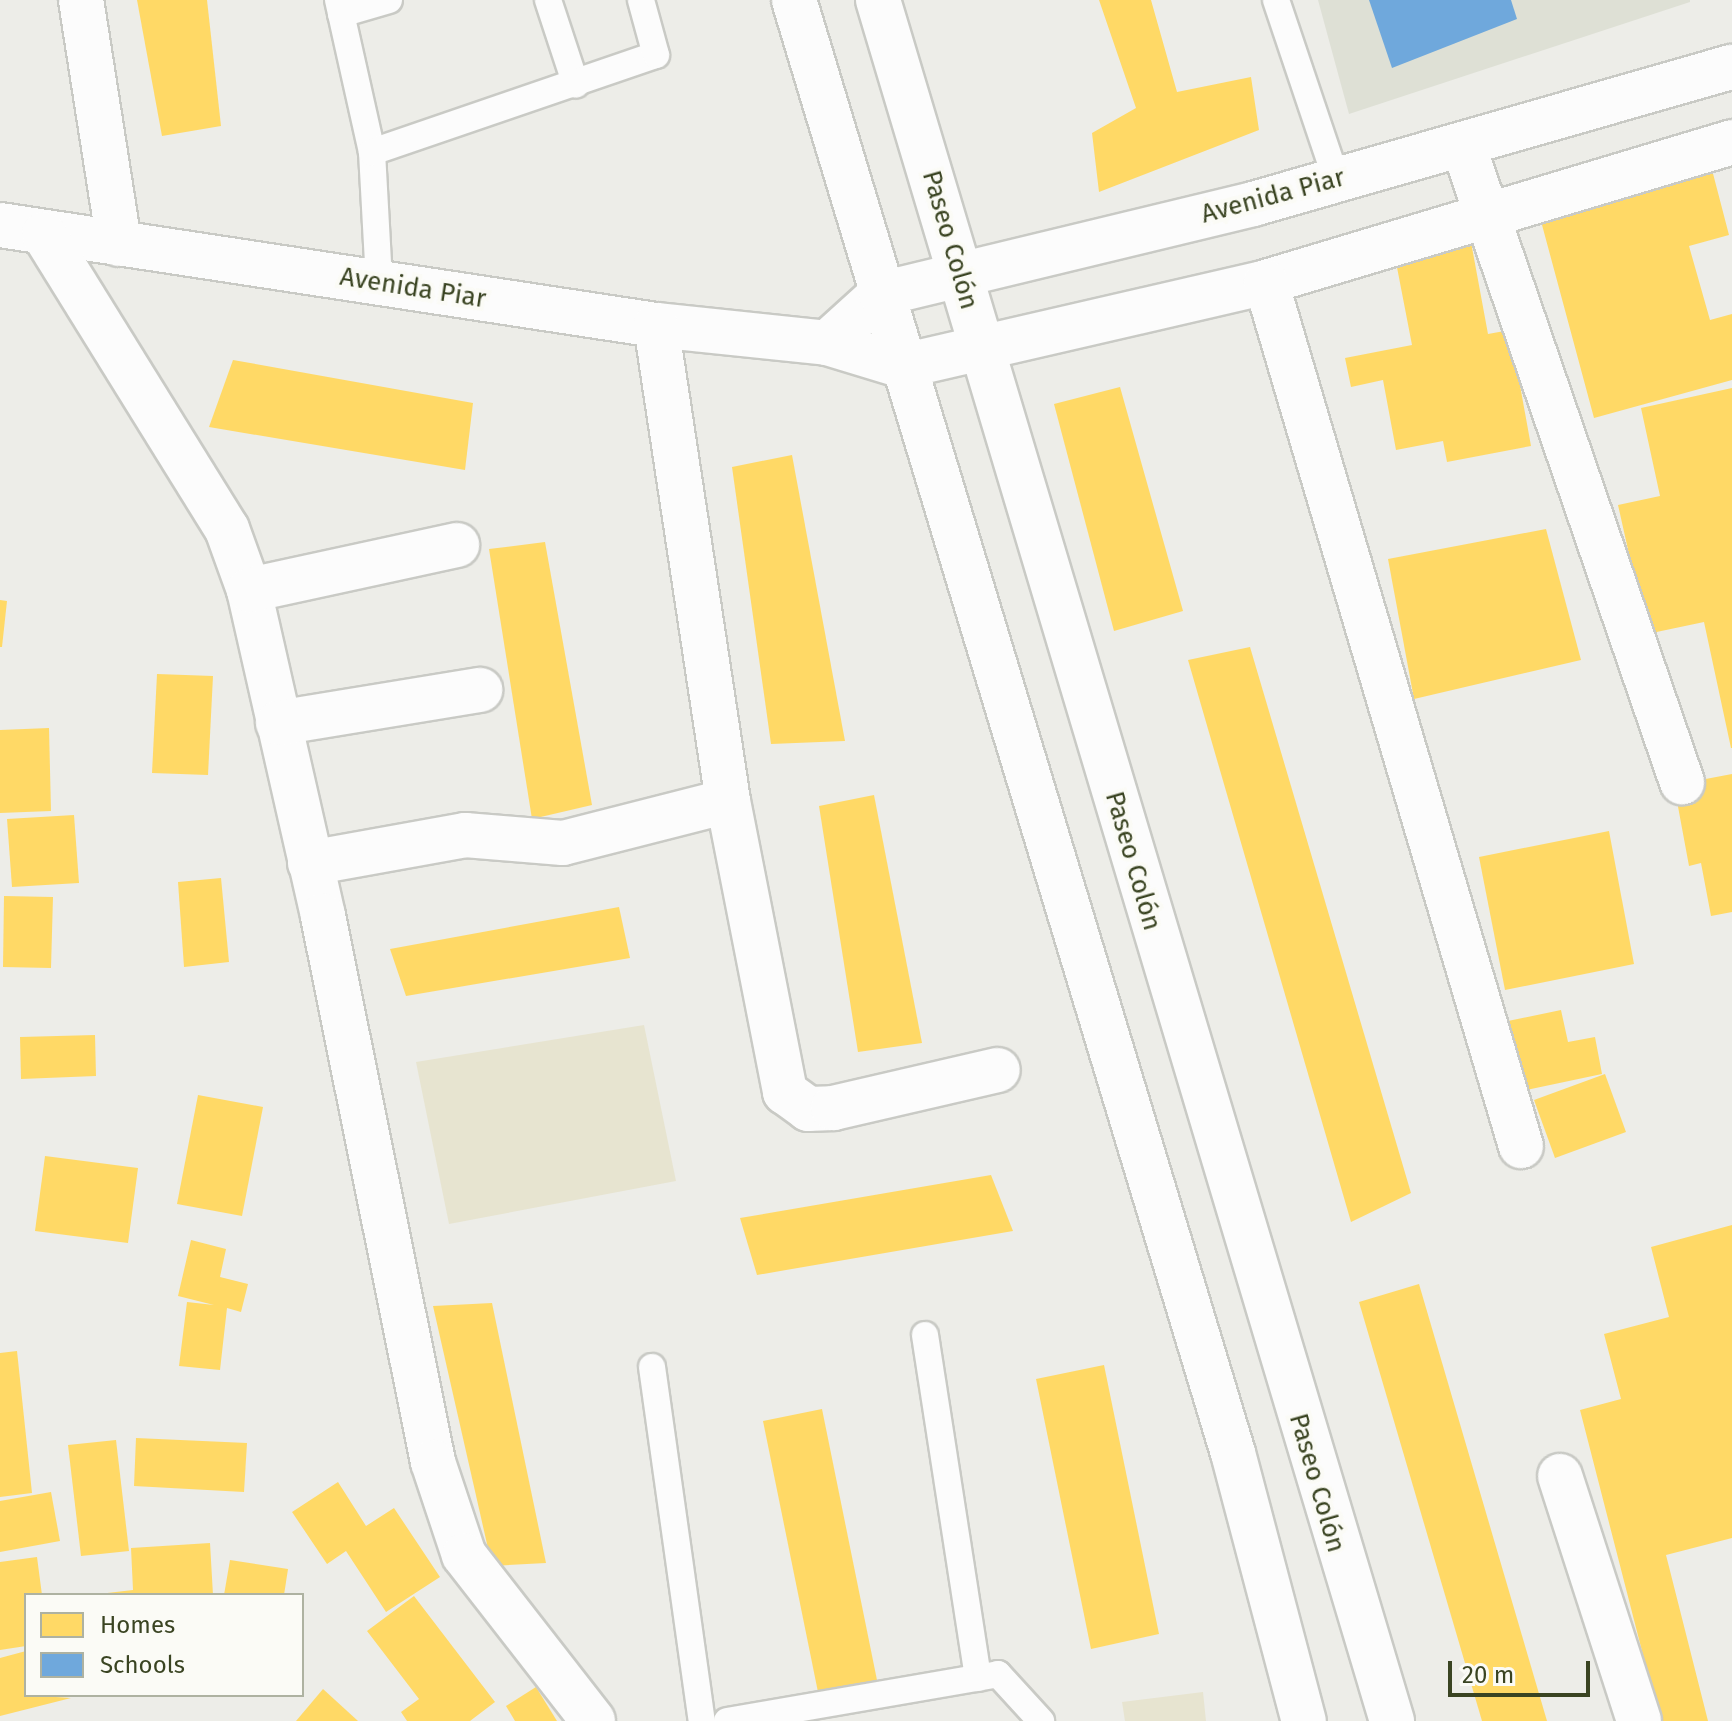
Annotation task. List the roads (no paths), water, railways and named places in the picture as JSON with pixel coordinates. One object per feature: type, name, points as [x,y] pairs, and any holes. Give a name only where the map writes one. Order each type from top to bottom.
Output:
[{"type":"street","points":[[81,0],[119,244]]},
{"type":"street","points":[[794,0],[1233,1453],[1304,1721]]},
{"type":"street","name":"Paseo Colón","points":[[878,0],[1392,1721]]},
{"type":"street","name":"Avenida Piar","points":[[827,343],[881,294],[960,270],[1253,204],[1732,67]]},
{"type":"street","points":[[903,366],[1266,282],[1732,144]]},
{"type":"street","points":[[1463,145],[1682,782]]},
{"type":"street","name":"Avenida Piar","points":[[0,225],[656,325],[827,343],[903,366]]},
{"type":"street","points":[[44,234],[227,529],[249,590],[447,1505],[464,1555],[593,1721]]},
{"type":"street","points":[[1266,282],[1521,1146]]},
{"type":"street","points":[[656,325],[728,801],[785,1092],[808,1109],[833,1108],[998,1070]]},
{"type":"street","points":[[249,590],[457,545]]},
{"type":"street","points":[[278,723],[480,690]]},
{"type":"street","points":[[310,863],[465,835],[563,843],[728,801]]},
{"type":"street","points":[[1560,1476],[1639,1721]]},
{"type":"lane","points":[[379,283],[372,152],[340,7],[389,0]]},
{"type":"lane","points":[[548,0],[576,85]]},
{"type":"lane","points":[[372,152],[576,85],[656,55],[641,0]]},
{"type":"lane","points":[[1276,0],[1336,178]]},
{"type":"lane","points":[[925,1335],[978,1678]]},
{"type":"lane","points":[[652,1367],[702,1721]]},
{"type":"lane","points":[[727,1721],[998,1674],[1041,1721]]}]
